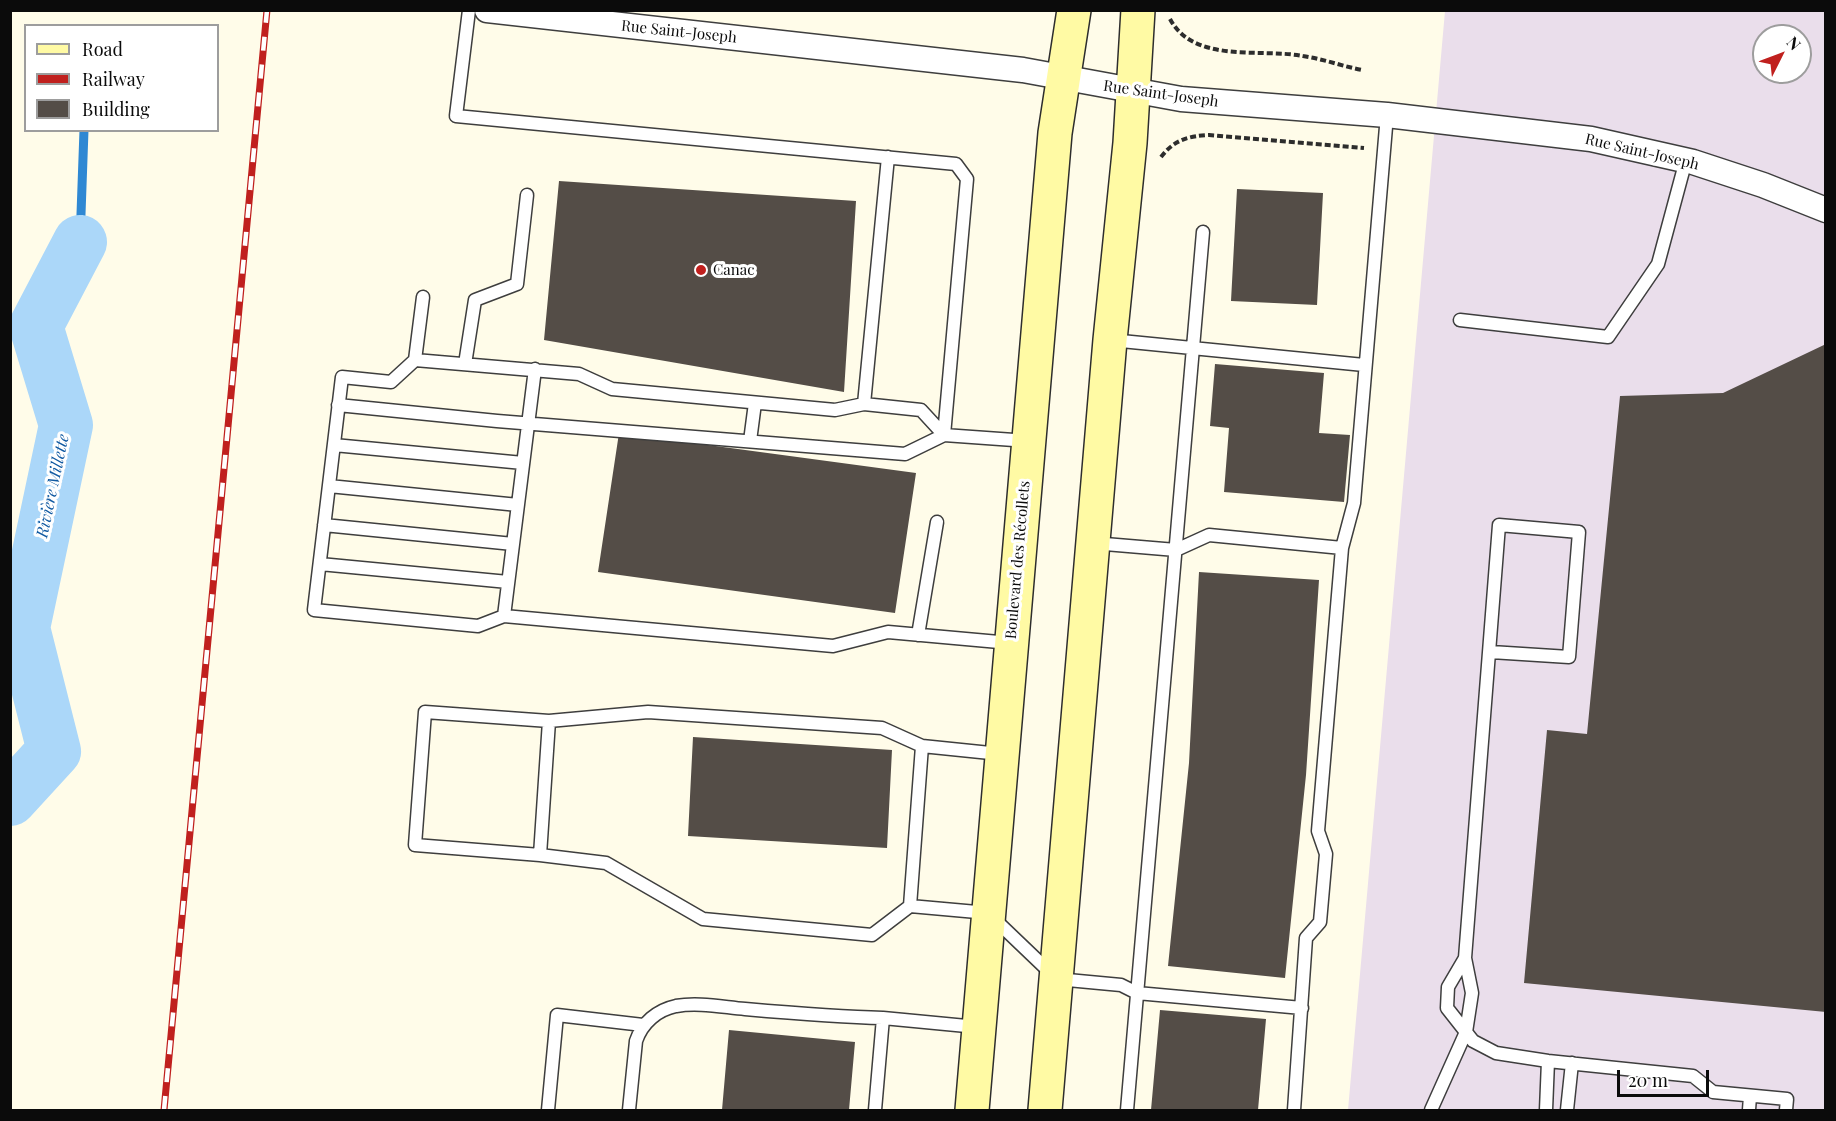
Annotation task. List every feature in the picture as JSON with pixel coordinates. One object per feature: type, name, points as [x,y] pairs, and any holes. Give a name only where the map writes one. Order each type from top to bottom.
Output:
[{"type":"main road","name":"Boulevard des Récollets","points":[[972,1110],[1055,134],[1074,10]]},
{"type":"main road","points":[[1045,1110],[1110,340],[1130,143],[1138,10]]},
{"type":"street","name":"Rue Saint-Joseph","points":[[488,10],[1023,70],[1181,99],[1387,115],[1591,139],[1686,160],[1763,185],[1826,210]]},
{"type":"lane","points":[[469,10],[456,116],[956,164],[967,179],[944,435]]},
{"type":"lane","points":[[1294,1110],[1306,938],[1320,922],[1326,854],[1318,831],[1342,548],[1354,503],[1387,115]]},
{"type":"lane","points":[[864,404],[888,157]]},
{"type":"lane","points":[[1460,320],[1608,337],[1658,264],[1686,160]]},
{"type":"lane","points":[[465,364],[475,300],[517,285],[527,195]]},
{"type":"lane","points":[[1126,1110],[1203,232]]},
{"type":"lane","points":[[423,297],[415,360],[392,382],[342,377],[314,610],[478,626],[504,616],[833,646],[888,632],[1011,644]]},
{"type":"lane","points":[[1110,340],[1364,365]]},
{"type":"lane","points":[[415,360],[579,374],[612,389],[835,410],[864,404],[921,410],[944,435]]},
{"type":"lane","points":[[504,616],[535,369]]},
{"type":"lane","points":[[750,441],[755,403]]},
{"type":"lane","points":[[338,405],[497,421],[905,454],[944,435],[1029,441]]},
{"type":"lane","points":[[334,445],[523,463]]},
{"type":"lane","points":[[329,486],[518,505]]},
{"type":"lane","points":[[918,635],[937,522]]},
{"type":"lane","points":[[324,525],[513,544]]},
{"type":"lane","points":[[1431,1110],[1466,1032],[1472,993],[1464,958],[1491,652],[1499,525],[1579,532],[1569,657],[1491,652]]},
{"type":"lane","points":[[1093,543],[1176,550],[1209,535],[1342,548]]},
{"type":"lane","points":[[320,564],[508,582]]},
{"type":"lane","points":[[1001,754],[922,746],[882,728],[659,712],[549,721],[425,712],[415,845],[606,863],[703,919],[872,935],[910,906],[988,913],[1057,979],[1121,984],[1137,993],[1302,1008]]},
{"type":"lane","points":[[540,855],[549,721]]},
{"type":"lane","points":[[910,906],[922,746]]},
{"type":"lane","points":[[1464,958],[1448,987],[1447,1008],[1466,1032],[1483,1048],[1496,1053],[1548,1061],[1693,1076],[1713,1092],[1787,1099],[1786,1110]]},
{"type":"lane","points":[[629,1110],[636,1041],[644,1025],[666,1009],[685,1005],[836,1017],[883,1018],[978,1027]]},
{"type":"lane","points":[[548,1110],[557,1015],[644,1025]]},
{"type":"lane","points":[[875,1110],[883,1018]]},
{"type":"lane","points":[[1546,1110],[1548,1061]]},
{"type":"lane","points":[[1567,1110],[1572,1063]]},
{"type":"lane","points":[[1749,1110],[1750,1096]]},
{"type":"path","points":[[1177,30],[1204,48],[1302,56],[1362,70]]},
{"type":"path","points":[[1167,149],[1185,138],[1209,135],[1366,148]]},
{"type":"shaded area","points":[[1445,11],[1825,11],[1825,1110],[1348,1110]]},
{"type":"building","name":"Canac","points":[[559,181],[856,201],[844,392],[544,340]]},
{"type":"building","points":[[1237,189],[1323,193],[1317,305],[1231,301]]},
{"type":"building","points":[[1826,344],[1826,1012],[1524,983],[1547,730],[1587,734],[1620,396],[1723,393]]},
{"type":"building","points":[[1215,364],[1324,373],[1319,433],[1350,435],[1344,502],[1224,492],[1229,428],[1210,426]]},
{"type":"building","points":[[619,433],[916,473],[895,613],[598,572]]},
{"type":"building","points":[[1199,572],[1319,580],[1306,775],[1285,978],[1168,966],[1189,763]]},
{"type":"building","points":[[693,737],[892,750],[887,848],[688,836]]},
{"type":"building","points":[[1160,1010],[1266,1019],[1258,1110],[1151,1110]]},
{"type":"building","points":[[729,1030],[855,1042],[849,1110],[722,1110]]},
{"type":"waterway","name":"Rivière Millette","points":[[80,242],[84,132]]},
{"type":"waterway","name":"Rivière Millette","points":[[10,799],[54,751],[23,628],[66,425],[36,326],[80,242]]},
{"type":"railway","points":[[164,1110],[267,10]]},
{"type":"place","name":"Canac","points":[[701,270]]}]
